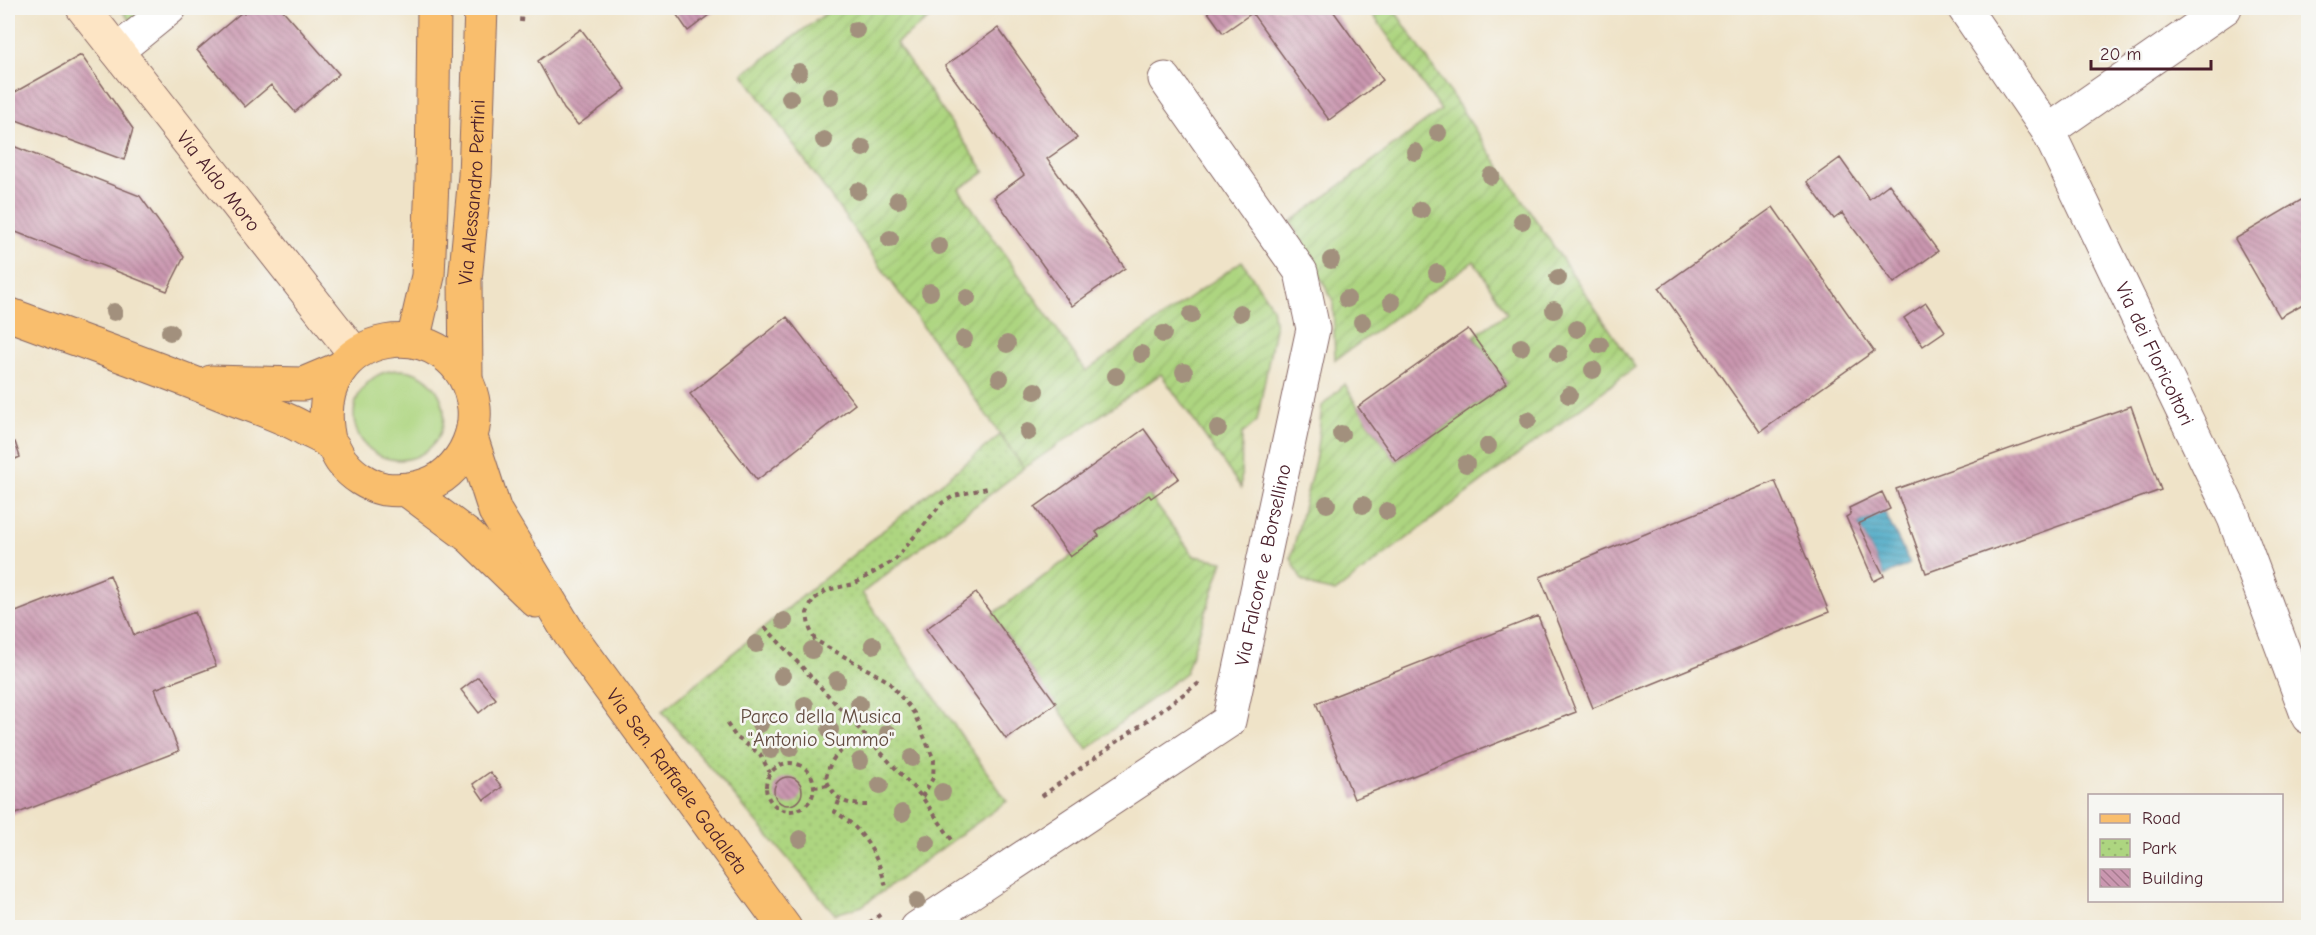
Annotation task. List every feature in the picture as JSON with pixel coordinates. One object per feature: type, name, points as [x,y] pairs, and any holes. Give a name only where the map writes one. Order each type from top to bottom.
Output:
[{"type":"main road","name":"Via Aldo Moro","points":[[83,8],[348,361]]},
{"type":"main road","name":"Via Alessandro Pertini","points":[[413,341],[428,276],[432,181],[434,8]]},
{"type":"main road","name":"Via Alessandro Pertini","points":[[466,378],[465,281],[474,176],[481,8]]},
{"type":"main road","points":[[8,314],[296,424],[330,444]]},
{"type":"main road","points":[[191,382],[303,384],[348,361],[373,344],[393,340],[413,341],[443,354],[466,378],[472,397],[475,417],[471,437],[462,457],[447,473],[428,485],[407,490],[383,489],[361,480],[343,464],[330,444],[325,424],[325,404],[331,385],[348,361]]},
{"type":"main road","name":"Via Sen. Raffaele Gadaleta","points":[[471,437],[495,511],[569,633],[785,927]]},
{"type":"main road","name":"Via Sen. Raffaele Gadaleta","points":[[407,490],[470,537],[569,633]]},
{"type":"street","points":[[117,51],[170,8]]},
{"type":"street","name":"Via dei Floricoltori","points":[[1964,8],[2048,131],[2234,518],[2308,717]]},
{"type":"street","points":[[2048,131],[2225,8]]},
{"type":"street","name":"Via Falcone e Borsellino","points":[[917,927],[1229,721],[1312,329],[1301,272],[1165,79]]},
{"type":"path","points":[[922,797],[933,778],[934,760],[914,713],[888,681],[815,640],[809,627],[807,613],[813,600],[828,590],[854,584],[895,560],[942,503],[954,496],[987,488]]},
{"type":"path","points":[[765,627],[922,797],[952,840]]},
{"type":"path","points":[[1035,802],[1198,683],[1246,643]]},
{"type":"path","points":[[727,724],[736,736],[760,754],[770,774]]},
{"type":"path","points":[[867,805],[850,805],[839,801],[826,779],[828,766],[834,754],[846,747],[871,741]]},
{"type":"path","points":[[782,764],[799,764],[811,774],[814,787],[808,804],[794,812],[786,812],[771,804],[767,797],[766,781],[770,774],[782,764]]},
{"type":"path","points":[[814,787],[829,785]]},
{"type":"path","points":[[839,801],[835,812],[863,837],[883,874],[886,887]]},
{"type":"path","points":[[862,927],[891,907]]},
{"type":"green space","points":[[120,8],[153,8],[133,25]]},
{"type":"green space","points":[[833,8],[944,8],[896,43],[985,172],[959,189],[1086,371],[1242,261],[1272,307],[1275,328],[1257,421],[1242,434],[1241,488],[1161,374],[1024,468],[743,74]]},
{"type":"green space","points":[[1368,8],[1393,8],[1635,367],[1335,592],[1315,587],[1301,579],[1291,558],[1316,456],[1322,406],[1345,384],[1358,407],[1396,461],[1507,383],[1474,336],[1507,313],[1474,261],[1335,360],[1333,301],[1291,222],[1441,110]]},
{"type":"green space","points":[[399,370],[416,373],[431,383],[441,398],[444,415],[441,432],[431,447],[416,457],[399,460],[382,457],[367,447],[357,432],[354,415],[357,398],[367,383],[382,373]]},
{"type":"green space","name":"Parco della Musica \"Antonio Summo\"","points":[[1000,435],[1024,468],[862,593],[1007,801],[862,906],[835,914],[662,711]]},
{"type":"green space","points":[[1149,495],[1194,556],[1223,561],[1186,672],[1087,749],[992,615],[1098,536],[1096,532]]},
{"type":"water","points":[[1884,511],[1910,564],[1884,576],[1858,524]]},
{"type":"building","points":[[252,8],[281,8],[339,74],[295,112],[271,85],[245,107],[197,50],[242,12],[244,14]]},
{"type":"building","points":[[672,8],[718,8],[688,31]]},
{"type":"building","points":[[1205,8],[1331,8],[1383,80],[1329,120],[1252,13],[1223,33]]},
{"type":"building","points":[[998,28],[1077,138],[1047,159],[1125,268],[1072,306],[994,197],[1024,175],[945,66]]},
{"type":"building","points":[[581,29],[626,89],[578,125],[564,109],[538,61]]},
{"type":"building","points":[[81,55],[133,129],[124,160],[8,117],[8,96]]},
{"type":"building","points":[[8,144],[140,196],[184,257],[167,291],[8,229]]},
{"type":"building","points":[[1840,158],[1869,199],[1889,184],[1938,251],[1894,283],[1842,213],[1834,219],[1807,182]]},
{"type":"building","points":[[2308,196],[2308,301],[2280,317],[2235,239]]},
{"type":"building","points":[[1773,207],[1874,351],[1760,432],[1659,288]]},
{"type":"building","points":[[1926,303],[1945,331],[1923,346],[1904,318]]},
{"type":"building","points":[[787,317],[855,404],[757,480],[690,394]]},
{"type":"building","points":[[1468,329],[1507,383],[1396,461],[1358,407]]},
{"type":"building","points":[[2131,406],[2161,490],[1926,573],[1896,489]]},
{"type":"building","points":[[1144,429],[1179,478],[1151,498],[1149,495],[1096,532],[1099,536],[1070,557],[1035,507]]},
{"type":"building","points":[[15,442],[20,457],[8,462],[8,445]]},
{"type":"building","points":[[1775,481],[1829,612],[1593,708],[1540,577]]},
{"type":"building","points":[[1882,492],[1890,509],[1858,524],[1884,576],[1874,581],[1846,517],[1851,514],[1849,508]]},
{"type":"building","points":[[110,575],[134,635],[195,612],[216,666],[155,689],[179,751],[8,817],[8,615]]},
{"type":"building","points":[[976,593],[1056,703],[1006,739],[926,629]]},
{"type":"building","points":[[1538,616],[1576,712],[1354,799],[1316,703]]},
{"type":"building","points":[[478,677],[496,699],[479,713],[461,690]]},
{"type":"building","points":[[490,772],[502,787],[484,800],[473,784]]},
{"type":"building","points":[[788,777],[798,781],[802,791],[798,801],[788,805],[778,801],[774,791],[778,781]]}]
